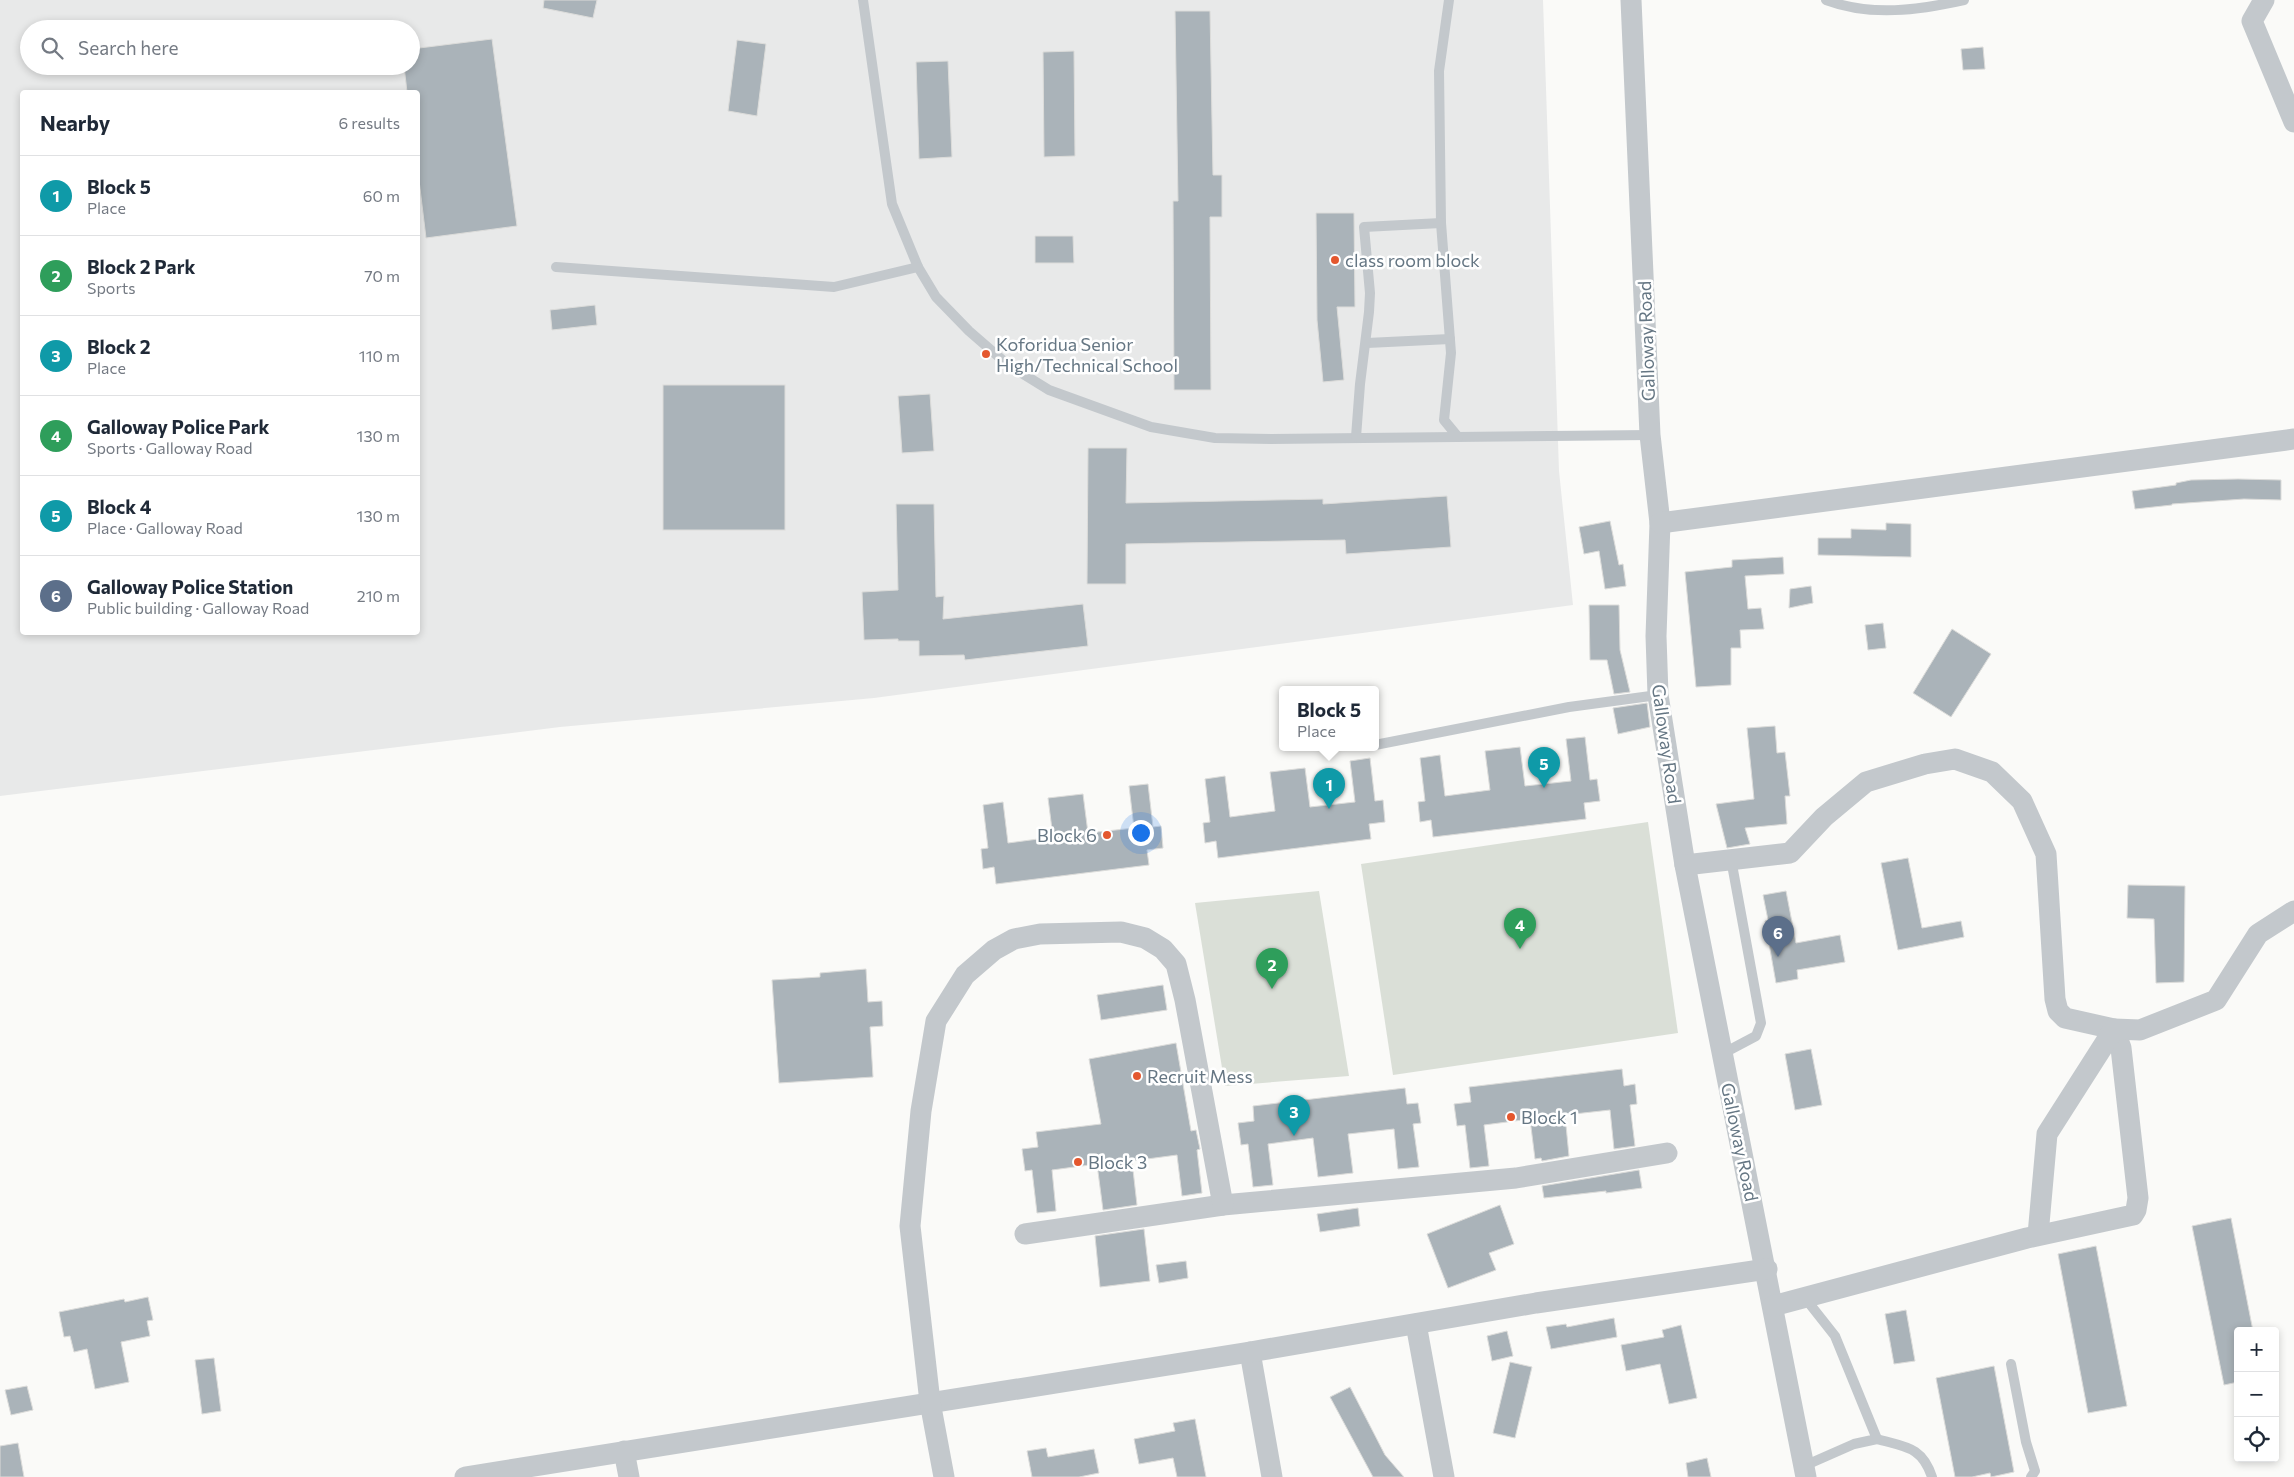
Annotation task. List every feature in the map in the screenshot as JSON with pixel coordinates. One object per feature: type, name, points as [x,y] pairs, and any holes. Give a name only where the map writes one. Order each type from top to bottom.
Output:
[{"type":"street","name":"Galloway Road","points":[[1631,0],[1650,435],[1660,523],[1656,636],[1658,695],[1685,865],[1767,1269],[1805,1472]]},
{"type":"street","points":[[2264,0],[2252,21],[2294,122]]},
{"type":"street","points":[[1660,523],[2294,439]]},
{"type":"street","points":[[1685,865],[1790,853],[1824,817],[1866,782],[1924,764],[1955,760],[1992,772],[2022,801],[2046,854],[2055,999],[2058,1011],[2065,1018],[2114,1029],[2140,1030],[2216,1000],[2258,934],[2294,911]]},
{"type":"street","points":[[944,1477],[930,1402],[910,1226],[926,1075],[936,1021],[965,975],[994,950],[1014,939],[1040,934],[1121,932],[1145,938],[1163,949],[1176,964],[1185,1000],[1223,1205]]},
{"type":"street","points":[[1773,1306],[2038,1235],[2128,1217],[2136,1210],[2138,1198],[2122,1048],[2114,1029]]},
{"type":"street","points":[[2038,1235],[2047,1134],[2114,1029]]},
{"type":"street","points":[[1025,1234],[1223,1205],[1516,1178],[1667,1153]]},
{"type":"street","points":[[465,1477],[1250,1352],[1536,1303],[1767,1269]]},
{"type":"street","points":[[1416,1324],[1444,1477]]},
{"type":"street","points":[[1250,1352],[1272,1477]]},
{"type":"street","points":[[624,1451],[629,1477]]},
{"type":"lane","points":[[863,0],[892,204],[918,267],[936,297],[969,331],[1007,364],[1049,390],[1150,427],[1215,438],[1650,435]]},
{"type":"lane","points":[[1449,0],[1438,71],[1441,223],[1451,353],[1444,420],[1458,437]]},
{"type":"lane","points":[[1826,0],[1837,4],[1872,10],[1902,11],[1964,0]]},
{"type":"lane","points":[[1356,438],[1360,384],[1367,344],[1370,293],[1364,227],[1441,223]]},
{"type":"lane","points":[[556,267],[834,287],[918,267]]},
{"type":"lane","points":[[1367,344],[1450,339]]},
{"type":"lane","points":[[1379,744],[1569,707],[1658,695]]},
{"type":"lane","points":[[1722,1054],[1756,1036],[1761,1023],[1731,859]]},
{"type":"lane","points":[[1805,1298],[1836,1336],[1877,1439]]},
{"type":"lane","points":[[2011,1364],[2026,1442],[2035,1471],[2031,1477]]},
{"type":"lane","points":[[1805,1472],[1854,1444],[1877,1439],[1915,1450],[1928,1466],[1932,1477]]},
{"type":"shaded area","name":"Koforidua Senior High/Technical School","points":[[0,0],[1543,0],[1559,471],[1573,605],[874,698],[560,727],[0,796]]},
{"type":"shaded area","points":[[1648,822],[1678,1033],[1393,1075],[1361,864]]},
{"type":"shaded area","points":[[1319,891],[1349,1076],[1225,1086],[1195,903]]},
{"type":"building","points":[[544,0],[597,0],[593,18],[543,8]]},
{"type":"building","points":[[1175,11],[1210,11],[1213,175],[1222,175],[1222,217],[1210,217],[1211,390],[1174,390],[1173,201],[1178,201]]},
{"type":"building","points":[[492,39],[517,226],[426,238],[420,188],[420,90],[407,90],[405,75],[420,75],[420,48]]},
{"type":"building","points":[[737,40],[766,44],[757,116],[728,111]]},
{"type":"building","points":[[1983,47],[1985,69],[1963,70],[1961,49]]},
{"type":"building","points":[[1074,51],[1075,156],[1044,157],[1043,52]]},
{"type":"building","points":[[948,61],[952,157],[919,159],[916,62]]},
{"type":"building","name":"class room block","points":[[1316,213],[1354,213],[1355,307],[1337,307],[1344,380],[1323,382],[1317,320]]},
{"type":"building","points":[[1035,236],[1073,236],[1074,263],[1035,263]]},
{"type":"building","points":[[595,305],[597,325],[552,330],[550,310]]},
{"type":"building","points":[[663,385],[785,385],[785,530],[663,530]]},
{"type":"building","points":[[930,394],[934,451],[902,453],[898,396]]},
{"type":"building","points":[[1088,448],[1127,448],[1126,503],[1323,499],[1323,504],[1447,496],[1451,547],[1346,554],[1345,540],[1126,544],[1126,584],[1087,584]]},
{"type":"building","points":[[2191,480],[2281,480],[2281,500],[2244,499],[2172,504],[2135,509],[2132,491],[2176,485],[2176,483]]},
{"type":"building","points":[[896,504],[934,504],[936,597],[944,596],[943,619],[1083,604],[1088,646],[965,660],[964,655],[919,656],[919,641],[898,641],[898,639],[864,640],[862,592],[898,590]]},
{"type":"building","points":[[1610,521],[1619,565],[1623,564],[1626,586],[1605,589],[1599,551],[1584,554],[1579,527]]},
{"type":"building","points":[[1886,523],[1911,524],[1911,557],[1818,555],[1818,538],[1851,538],[1851,529],[1886,530]]},
{"type":"building","points":[[1783,557],[1784,574],[1745,576],[1748,609],[1761,608],[1764,629],[1740,630],[1741,648],[1731,648],[1731,685],[1696,687],[1685,572],[1732,567],[1732,560]]},
{"type":"building","points":[[1811,586],[1813,603],[1789,608],[1790,589]]},
{"type":"building","points":[[1589,605],[1619,605],[1620,650],[1630,692],[1614,694],[1607,660],[1590,660]]},
{"type":"building","points":[[1883,623],[1886,648],[1868,650],[1865,625]]},
{"type":"building","points":[[1952,629],[1991,654],[1951,717],[1913,693]]},
{"type":"building","points":[[1647,703],[1650,727],[1618,734],[1613,708]]},
{"type":"building","points":[[1775,726],[1777,753],[1785,752],[1790,796],[1785,796],[1787,824],[1745,828],[1750,844],[1727,848],[1716,804],[1754,799],[1747,728]]},
{"type":"building","points":[[1585,737],[1590,780],[1597,779],[1600,801],[1584,803],[1586,819],[1433,837],[1431,820],[1420,822],[1418,802],[1425,801],[1420,758],[1440,755],[1445,796],[1490,790],[1485,751],[1520,747],[1525,786],[1571,781],[1566,739]]},
{"type":"building","points":[[1370,758],[1375,801],[1383,800],[1385,822],[1369,824],[1371,839],[1218,858],[1216,841],[1205,843],[1203,823],[1210,822],[1205,779],[1225,776],[1230,817],[1275,811],[1270,772],[1305,768],[1310,807],[1355,802],[1350,761]]},
{"type":"building","name":"Block 6","points":[[1148,784],[1153,827],[1161,826],[1163,848],[1147,850],[1149,865],[996,884],[994,867],[983,869],[981,849],[988,848],[983,805],[1003,802],[1008,843],[1053,837],[1048,798],[1083,794],[1088,833],[1134,828],[1129,786]]},
{"type":"building","points":[[1908,858],[1922,928],[1961,921],[1964,937],[1898,950],[1881,863]]},
{"type":"building","points":[[2128,885],[2185,886],[2184,982],[2156,983],[2154,919],[2127,918]]},
{"type":"building","points":[[1786,891],[1796,943],[1840,935],[1845,962],[1797,970],[1798,979],[1776,983],[1765,921],[1768,920],[1763,895]]},
{"type":"building","points":[[866,969],[868,1002],[882,1001],[883,1026],[870,1027],[873,1077],[779,1083],[772,980],[820,977],[820,973]]},
{"type":"building","points":[[1163,985],[1167,1010],[1101,1020],[1097,995]]},
{"type":"building","name":"Block 3","points":[[1176,1043],[1191,1131],[1196,1130],[1200,1149],[1197,1150],[1202,1193],[1182,1196],[1177,1155],[1132,1161],[1137,1205],[1103,1210],[1097,1164],[1052,1170],[1056,1211],[1037,1213],[1032,1170],[1025,1171],[1022,1149],[1038,1147],[1036,1132],[1101,1124],[1089,1059]]},
{"type":"building","points":[[1811,1049],[1822,1105],[1795,1110],[1785,1054]]},
{"type":"building","name":"Block 1","points":[[1622,1069],[1624,1086],[1635,1084],[1637,1104],[1630,1105],[1635,1146],[1614,1149],[1610,1110],[1565,1115],[1569,1156],[1542,1161],[1541,1158],[1535,1159],[1530,1119],[1484,1125],[1489,1166],[1470,1168],[1465,1125],[1457,1126],[1454,1104],[1471,1102],[1469,1087]]},
{"type":"building","points":[[1405,1088],[1407,1104],[1418,1103],[1421,1123],[1413,1124],[1419,1167],[1398,1169],[1394,1129],[1348,1134],[1353,1173],[1318,1177],[1313,1138],[1268,1144],[1273,1185],[1253,1187],[1248,1144],[1241,1145],[1238,1123],[1254,1121],[1253,1106]]},
{"type":"building","points":[[1639,1170],[1642,1188],[1544,1198],[1542,1186]]},
{"type":"building","points":[[1500,1205],[1514,1244],[1489,1253],[1496,1270],[1448,1288],[1427,1234]]},
{"type":"building","points":[[1358,1208],[1360,1226],[1320,1232],[1317,1214]]},
{"type":"building","points":[[2231,1218],[2252,1327],[2234,1327],[2234,1383],[2224,1385],[2192,1226]]},
{"type":"building","points":[[1144,1229],[1150,1281],[1100,1287],[1095,1236]]},
{"type":"building","points":[[2096,1246],[2127,1406],[2088,1413],[2058,1254]]},
{"type":"building","points":[[1186,1261],[1188,1278],[1159,1283],[1156,1265]]},
{"type":"building","points":[[148,1297],[153,1320],[147,1321],[150,1336],[121,1342],[129,1382],[95,1389],[87,1349],[74,1352],[70,1336],[64,1337],[59,1312],[124,1299],[125,1302]]},
{"type":"building","points":[[1906,1310],[1915,1361],[1894,1364],[1885,1314]]},
{"type":"building","points":[[1614,1318],[1617,1337],[1551,1349],[1546,1327],[1566,1324],[1567,1327]]},
{"type":"building","points":[[1681,1325],[1697,1398],[1669,1404],[1660,1364],[1626,1371],[1621,1345],[1664,1337],[1662,1330]]},
{"type":"building","points":[[1507,1331],[1513,1356],[1492,1361],[1487,1336]]},
{"type":"building","points":[[214,1358],[221,1411],[202,1414],[195,1360]]},
{"type":"building","points":[[1510,1362],[1532,1367],[1515,1438],[1493,1433]]},
{"type":"building","points":[[1994,1366],[2014,1472],[1991,1477],[1990,1473],[1972,1477],[1955,1477],[1936,1378]]},
{"type":"building","points":[[27,1386],[33,1410],[11,1415],[5,1390]]},
{"type":"building","points":[[1350,1387],[1385,1455],[1404,1477],[1373,1477],[1330,1397]]},
{"type":"building","points":[[1195,1419],[1206,1477],[1177,1477],[1173,1458],[1139,1464],[1134,1439],[1175,1431],[1173,1423]]},
{"type":"building","points":[[18,1443],[24,1477],[0,1477],[0,1446]]},
{"type":"building","points":[[1046,1448],[1048,1457],[1094,1449],[1099,1473],[1079,1477],[1032,1477],[1027,1451]]},
{"type":"building","points":[[1707,1458],[1711,1477],[1688,1477],[1686,1463]]},
{"type":"place","name":"class room block","points":[[1335,260]]},
{"type":"place","name":"Koforidua Senior High/Technical School","points":[[986,354]]},
{"type":"place","name":"Block 4","points":[[1544,788]]},
{"type":"place","name":"Block 5","points":[[1329,809]]},
{"type":"place","name":"Block 6","points":[[1107,835]]},
{"type":"place","name":"Galloway Police Park","points":[[1520,949]]},
{"type":"place","name":"Galloway Police Station","points":[[1778,957]]},
{"type":"place","name":"Block 2 Park","points":[[1272,989]]},
{"type":"place","name":"Recruit Mess","points":[[1137,1076]]},
{"type":"place","name":"Block 1","points":[[1511,1117]]},
{"type":"place","name":"Block 2","points":[[1294,1136]]},
{"type":"place","name":"Block 3","points":[[1078,1162]]}]
